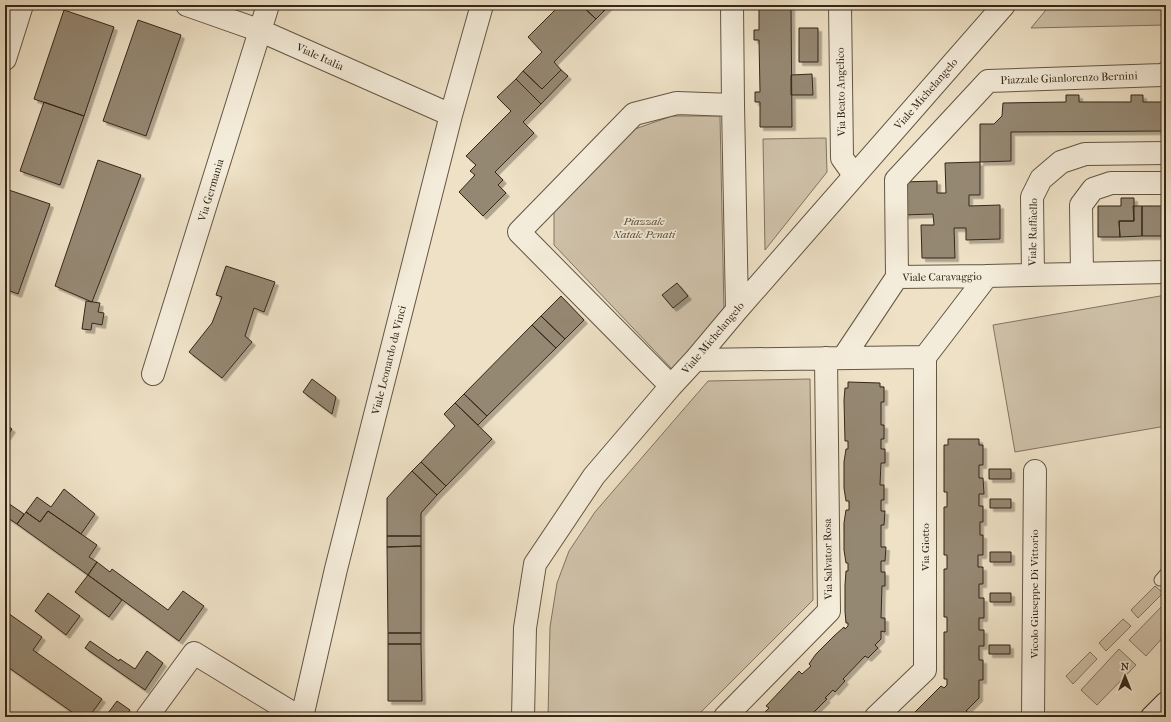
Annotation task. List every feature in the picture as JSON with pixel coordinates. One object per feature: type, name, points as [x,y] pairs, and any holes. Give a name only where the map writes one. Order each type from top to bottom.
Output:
[{"type":"street","points":[[5,59],[22,5]]},
{"type":"street","name":"Viale Italia","points":[[187,5],[260,31],[451,115]]},
{"type":"street","name":"Via Germania","points":[[153,374],[268,5]]},
{"type":"street","name":"Viale Leonardo da Vinci","points":[[300,717],[451,115],[482,5]]},
{"type":"street","points":[[732,5],[736,310]]},
{"type":"street","name":"Via Beato Angelico","points":[[840,5],[842,158],[854,176]]},
{"type":"street","name":"Viale Michelangelo","points":[[523,717],[525,628],[535,564],[594,476],[695,360],[736,310],[1004,5]]},
{"type":"street","name":"Piazzale Gianlorenzo Bernini","points":[[897,277],[896,180],[988,81],[1162,75],[1166,73]]},
{"type":"street","points":[[671,386],[519,232],[634,114],[677,103],[733,105]]},
{"type":"street","name":"Viale Raffaello","points":[[1033,275],[1032,197],[1042,179],[1061,162],[1085,154],[1166,153]]},
{"type":"street","points":[[1082,274],[1081,205],[1093,189],[1111,183],[1166,183]]},
{"type":"street","name":"Viale Caravaggio","points":[[834,358],[897,277],[1166,272]]},
{"type":"street","name":"Viale Caravaggio","points":[[925,357],[987,276]]},
{"type":"street","points":[[695,360],[925,357]]},
{"type":"street","name":"Via Giotto","points":[[876,717],[925,670],[925,357]]},
{"type":"street","name":"Via Salvator Rosa","points":[[725,717],[829,611],[834,358]]},
{"type":"street","name":"Vicolo Giuseppe Di Vittorio","points":[[1033,717],[1035,471]]},
{"type":"street","points":[[147,717],[194,653],[300,717]]},
{"type":"street","points":[[1152,717],[1166,703]]},
{"type":"green space","points":[[1050,5],[1166,5],[1166,25],[1031,28]]},
{"type":"green space","name":"Piazzale Natale Penati","points":[[672,116],[720,116],[724,311],[672,369],[554,245],[554,208],[632,130]]},
{"type":"green space","points":[[826,138],[827,172],[765,250],[763,139]]},
{"type":"green space","points":[[1166,295],[1166,426],[1015,452],[993,325]]},
{"type":"green space","points":[[810,379],[813,600],[696,717],[548,717],[550,627],[557,583],[569,551],[595,512],[708,381]]},
{"type":"green space","points":[[1155,586],[1163,593],[1138,618],[1131,610]]},
{"type":"green space","points":[[1166,602],[1166,634],[1146,656],[1129,640]]},
{"type":"green space","points":[[1123,619],[1131,626],[1106,651],[1099,643]]},
{"type":"green space","points":[[1119,649],[1136,665],[1097,705],[1081,690]]},
{"type":"green space","points":[[1090,652],[1097,659],[1073,684],[1066,676]]},
{"type":"building","points":[[560,5],[581,5],[596,19],[554,62],[561,70],[542,89],[523,71],[542,52],[528,37]]},
{"type":"building","points":[[581,5],[598,5],[604,11],[596,19]]},
{"type":"building","points":[[598,5],[610,5],[604,11]]},
{"type":"building","points":[[759,5],[791,5],[792,127],[760,127],[760,102],[755,102],[755,92],[760,92],[759,40],[754,40],[754,30],[759,30]]},
{"type":"building","points":[[64,10],[114,27],[84,116],[34,99]]},
{"type":"building","points":[[138,20],[181,35],[146,136],[103,121]]},
{"type":"building","points":[[799,28],[818,28],[818,62],[799,62]]},
{"type":"building","points":[[561,70],[568,76],[541,104],[516,79],[523,71],[542,89]]},
{"type":"building","points":[[812,74],[813,95],[791,95],[791,75]]},
{"type":"building","points":[[516,79],[541,104],[523,122],[534,133],[495,172],[503,180],[498,185],[506,193],[483,216],[459,192],[475,175],[470,171],[476,165],[466,156],[511,111],[497,97]]},
{"type":"building","points":[[1066,95],[1079,95],[1079,102],[1131,102],[1131,95],[1143,95],[1143,102],[1166,102],[1166,131],[1011,132],[1011,161],[980,162],[980,124],[994,124],[1002,116],[1003,103],[1066,102]]},
{"type":"building","points":[[44,102],[84,116],[60,185],[20,171]]},
{"type":"building","points":[[98,160],[141,175],[92,302],[55,286]]},
{"type":"building","points":[[980,162],[980,195],[969,195],[969,206],[1000,205],[1000,239],[966,240],[966,228],[954,228],[955,258],[922,258],[921,225],[934,225],[933,214],[903,215],[902,182],[937,181],[937,193],[946,193],[945,163]]},
{"type":"building","points":[[6,189],[50,204],[18,294],[5,289]]},
{"type":"building","points":[[1121,198],[1134,198],[1134,221],[1119,221],[1120,237],[1098,237],[1098,206],[1121,206]]},
{"type":"building","points":[[1133,206],[1142,206],[1142,236],[1120,237],[1119,221],[1134,221]]},
{"type":"building","points":[[1142,206],[1166,206],[1166,236],[1142,236]]},
{"type":"building","points":[[226,266],[275,282],[264,312],[254,308],[245,336],[252,342],[222,378],[189,352],[212,323],[222,297],[216,295]]},
{"type":"building","points":[[677,283],[688,296],[673,308],[662,295]]},
{"type":"building","points":[[561,296],[584,320],[565,339],[541,316]]},
{"type":"building","points":[[86,301],[100,303],[98,312],[104,313],[102,325],[92,323],[91,330],[82,329]]},
{"type":"building","points":[[541,316],[565,339],[556,348],[532,325]]},
{"type":"building","points":[[532,325],[556,348],[487,416],[464,394]]},
{"type":"building","points":[[312,379],[336,397],[332,414],[303,392]]},
{"type":"building","points":[[848,382],[880,383],[880,387],[884,387],[884,402],[881,402],[881,425],[884,425],[884,439],[881,439],[881,449],[885,449],[885,463],[881,463],[880,485],[884,485],[884,500],[881,500],[881,511],[885,511],[884,525],[881,525],[881,547],[886,547],[885,561],[881,561],[881,572],[885,572],[885,586],[882,586],[881,618],[885,618],[885,632],[881,631],[881,639],[875,645],[878,648],[868,658],[865,656],[843,679],[845,681],[835,692],[833,690],[825,698],[827,699],[812,714],[810,712],[804,717],[760,717],[769,708],[766,706],[799,671],[802,674],[811,666],[809,664],[816,654],[844,627],[845,629],[848,626],[848,623],[846,623],[845,611],[845,585],[848,563],[846,563],[844,550],[844,523],[846,510],[849,510],[849,501],[846,501],[844,488],[844,462],[846,449],[848,449],[848,441],[845,441],[844,400],[845,388],[848,388]]},
{"type":"building","points":[[464,394],[487,416],[478,425],[455,403]]},
{"type":"building","points":[[455,403],[492,439],[446,486],[421,462],[455,426],[444,414]]},
{"type":"building","points":[[5,424],[12,429],[5,439]]},
{"type":"building","points":[[948,439],[979,439],[979,445],[983,445],[983,465],[979,465],[979,478],[983,478],[984,494],[979,494],[979,506],[983,506],[983,522],[980,522],[980,535],[983,535],[983,555],[978,555],[978,567],[983,567],[983,584],[979,584],[979,598],[984,598],[984,618],[979,618],[979,630],[984,630],[984,646],[979,646],[979,660],[983,660],[983,680],[979,680],[979,698],[966,711],[970,714],[967,717],[910,717],[941,686],[944,688],[947,685],[947,679],[944,679],[944,632],[947,632],[947,617],[944,617],[944,569],[947,569],[947,555],[944,555],[944,507],[947,507],[947,492],[944,492],[944,445],[948,445]]},
{"type":"building","points":[[421,462],[446,486],[437,495],[412,471]]},
{"type":"building","points":[[989,469],[1011,469],[1011,479],[989,479]]},
{"type":"building","points":[[412,471],[437,495],[421,513],[421,536],[387,536],[387,498]]},
{"type":"building","points":[[64,489],[95,514],[81,534],[48,511],[40,522],[26,512],[37,497],[51,507]]},
{"type":"building","points":[[990,499],[1011,499],[1011,508],[990,508]]},
{"type":"building","points":[[5,501],[24,514],[17,524],[5,516]]},
{"type":"building","points":[[48,511],[97,545],[89,557],[97,562],[88,575],[17,524],[26,512],[40,522]]},
{"type":"building","points":[[387,536],[421,536],[421,546],[387,547]]},
{"type":"building","points":[[421,546],[421,633],[388,633],[387,547]]},
{"type":"building","points":[[990,552],[1011,552],[1011,562],[990,562]]},
{"type":"building","points":[[97,562],[110,572],[112,569],[168,610],[183,591],[204,606],[179,641],[88,575]]},
{"type":"building","points":[[88,575],[122,600],[109,617],[75,592]]},
{"type":"building","points":[[48,593],[80,616],[66,635],[35,611]]},
{"type":"building","points":[[990,593],[1011,593],[1011,602],[990,602]]},
{"type":"building","points":[[5,611],[42,637],[33,650],[102,699],[89,717],[79,717],[5,665]]},
{"type":"building","points":[[388,633],[421,633],[421,644],[388,644]]},
{"type":"building","points":[[90,641],[119,661],[120,659],[135,669],[147,651],[163,663],[145,690],[85,648]]},
{"type":"building","points":[[388,644],[421,644],[422,701],[388,701]]},
{"type":"building","points":[[989,645],[1010,645],[1010,654],[989,654]]},
{"type":"building","points":[[117,701],[130,710],[125,717],[105,717]]}]
